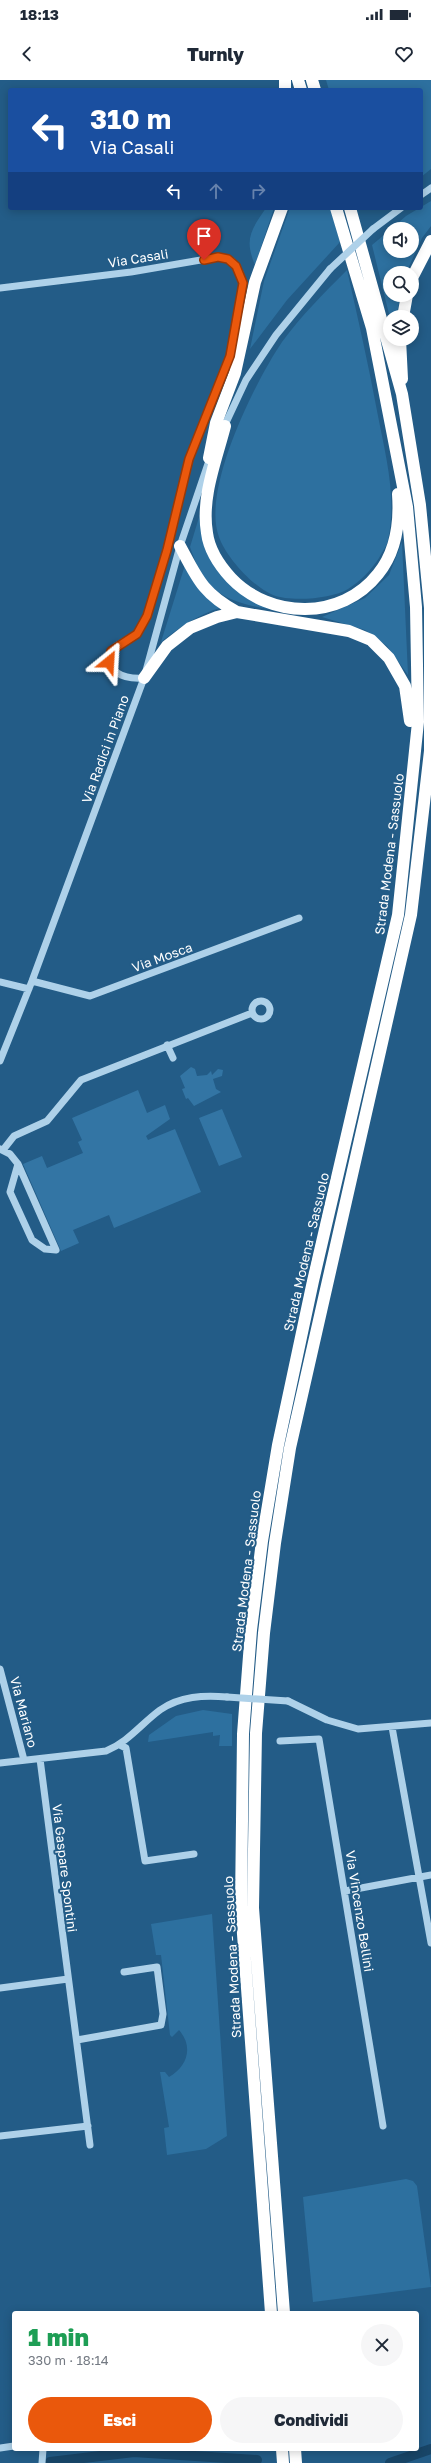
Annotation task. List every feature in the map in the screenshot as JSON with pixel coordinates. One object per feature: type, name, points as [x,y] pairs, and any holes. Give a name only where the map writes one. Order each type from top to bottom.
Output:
[{"type":"highway","points":[[208,463],[216,423],[235,373],[255,282],[281,210]]},
{"type":"highway","name":"Strada Modena - Sassuolo","points":[[271,2311],[241,1907],[243,1734],[251,1630],[262,1541],[278,1445],[313,1281],[398,915],[416,756],[418,722],[416,607],[407,507],[401,467],[372,328],[337,210]]},
{"type":"highway","name":"Strada Modena - Sassuolo","points":[[284,2311],[253,1908],[256,1733],[264,1633],[275,1543],[290,1448],[411,915],[430,751],[430,608],[420,505],[402,394],[351,210]]},
{"type":"highway","points":[[418,266],[431,241]]},
{"type":"highway","points":[[400,346],[402,394]]},
{"type":"highway","points":[[225,426],[204,508],[207,535],[220,565],[241,588],[264,602],[283,608],[319,610],[360,592],[378,574],[392,550],[398,526],[401,467]]},
{"type":"highway","points":[[180,546],[201,586],[221,604],[237,612],[349,631],[371,640],[389,658],[405,686],[409,706],[410,735],[416,756]]},
{"type":"highway","points":[[144,678],[168,646],[190,628],[217,617],[237,612]]},
{"type":"highway","points":[[282,2451],[283,2463]]},
{"type":"highway","points":[[295,2451],[296,2463]]},
{"type":"street","name":"Via Radici in Piano","points":[[0,1061],[29,989],[144,678],[180,546],[208,463],[246,380],[276,335],[330,269],[373,229],[398,210]]},
{"type":"street","name":"Via Casali","points":[[0,288],[131,272],[218,257],[232,261],[240,272],[243,283],[242,296],[230,356],[189,459],[167,550],[147,616],[137,634],[116,646],[108,656],[111,667],[119,674],[129,679],[144,678]]},
{"type":"street","name":"Via Mosca","points":[[32,981],[90,996],[299,918]]},
{"type":"street","points":[[0,982],[29,989]]},
{"type":"street","points":[[18,1164],[10,1192],[13,1199],[32,1240],[45,1249],[56,1250],[18,1164],[2,1150],[14,1136],[47,1121],[82,1080],[167,1045],[252,1013]]},
{"type":"street","points":[[167,1045],[173,1058]]},
{"type":"street","name":"Via Mariano","points":[[0,1670],[24,1760]]},
{"type":"street","points":[[0,1763],[97,1754],[120,1745],[161,1710],[174,1703],[196,1697],[227,1697],[288,1701],[342,1726],[358,1729],[431,1723]]},
{"type":"street","points":[[392,1727],[431,1943]]},
{"type":"street","name":"Via Vincenzo Bellini","points":[[280,1741],[319,1739],[383,2126]]},
{"type":"street","points":[[120,1745],[126,1748],[145,1861],[194,1854]]},
{"type":"street","name":"Via Gaspare Spontini","points":[[40,1759],[90,2145]]},
{"type":"street","points":[[345,1891],[431,1875]]},
{"type":"street","points":[[77,2040],[161,2025],[163,2014],[157,1967],[124,1972]]},
{"type":"street","points":[[0,1988],[68,1979]]},
{"type":"street","points":[[0,2136],[88,2126]]},
{"type":"street","points":[[0,2448],[12,2446]]},
{"type":"street","points":[[42,2463],[44,2451]]},
{"type":"shaded area","points":[[326,80],[431,80],[431,169],[423,175],[423,88],[328,88]]},
{"type":"shaded area","points":[[431,201],[431,226],[419,245],[419,222],[399,222],[416,210],[423,210],[423,206]]},
{"type":"shaded area","points":[[265,210],[273,210],[255,265],[250,248],[250,241],[256,223]]},
{"type":"shaded area","points":[[289,210],[331,210],[340,242],[287,300],[250,349],[264,281]]},
{"type":"shaded area","points":[[383,236],[383,258],[413,258],[409,266],[383,266],[383,290],[372,245]]},
{"type":"shaded area","points":[[347,270],[387,462],[391,493],[388,540],[373,567],[348,589],[322,597],[300,599],[281,597],[265,591],[249,578],[234,562],[223,545],[219,537],[215,517],[217,492],[224,465],[245,409],[271,360],[282,342],[297,323]]},
{"type":"shaded area","points":[[386,302],[399,302],[398,310],[388,310]]},
{"type":"shaded area","points":[[200,514],[214,561],[278,610],[256,607],[234,600],[224,596],[207,582],[200,572],[190,547]]},
{"type":"shaded area","points":[[402,542],[408,675],[387,646],[365,630],[322,617],[365,598],[389,575]]},
{"type":"shaded area","points":[[185,565],[200,589],[220,608],[189,622],[161,642]]},
{"type":"shaded area","points":[[203,1710],[232,1714],[232,1746],[219,1746],[220,1735],[213,1736],[213,1732],[148,1742],[149,1735],[176,1716]]},
{"type":"shaded area","points":[[212,1914],[227,2136],[206,2149],[167,2155],[164,2128],[169,2127],[160,2072],[165,2072],[169,2077],[175,2073],[184,2062],[187,2050],[184,2036],[179,2030],[172,2037],[170,2035],[161,1955],[156,1955],[151,1924]]},
{"type":"shaded area","points":[[406,2179],[413,2181],[417,2186],[431,2287],[313,2302],[303,2197]]},
{"type":"building","points":[[191,1067],[195,1069],[197,1076],[207,1075],[211,1071],[212,1075],[218,1069],[223,1070],[222,1076],[213,1079],[216,1089],[221,1092],[194,1106],[188,1098],[186,1099],[182,1089],[185,1088],[180,1076]]},
{"type":"building","points":[[138,1090],[147,1113],[165,1105],[170,1119],[146,1136],[148,1140],[175,1129],[201,1192],[114,1228],[109,1215],[73,1230],[79,1243],[61,1251],[23,1164],[42,1156],[47,1168],[83,1153],[78,1142],[82,1140],[72,1118]]},
{"type":"building","points":[[222,1109],[242,1157],[219,1166],[199,1118]]},
{"type":"waterway","points":[[390,2463],[431,2449]]},
{"type":"waterway","points":[[50,2462],[134,2452],[257,2460]]},
{"type":"route","points":[[109,662],[108,656],[111,651],[116,646],[137,634],[143,626],[147,616],[167,550],[189,459],[230,356],[242,296],[243,283],[240,272],[232,261],[218,257],[204,260]]}]
